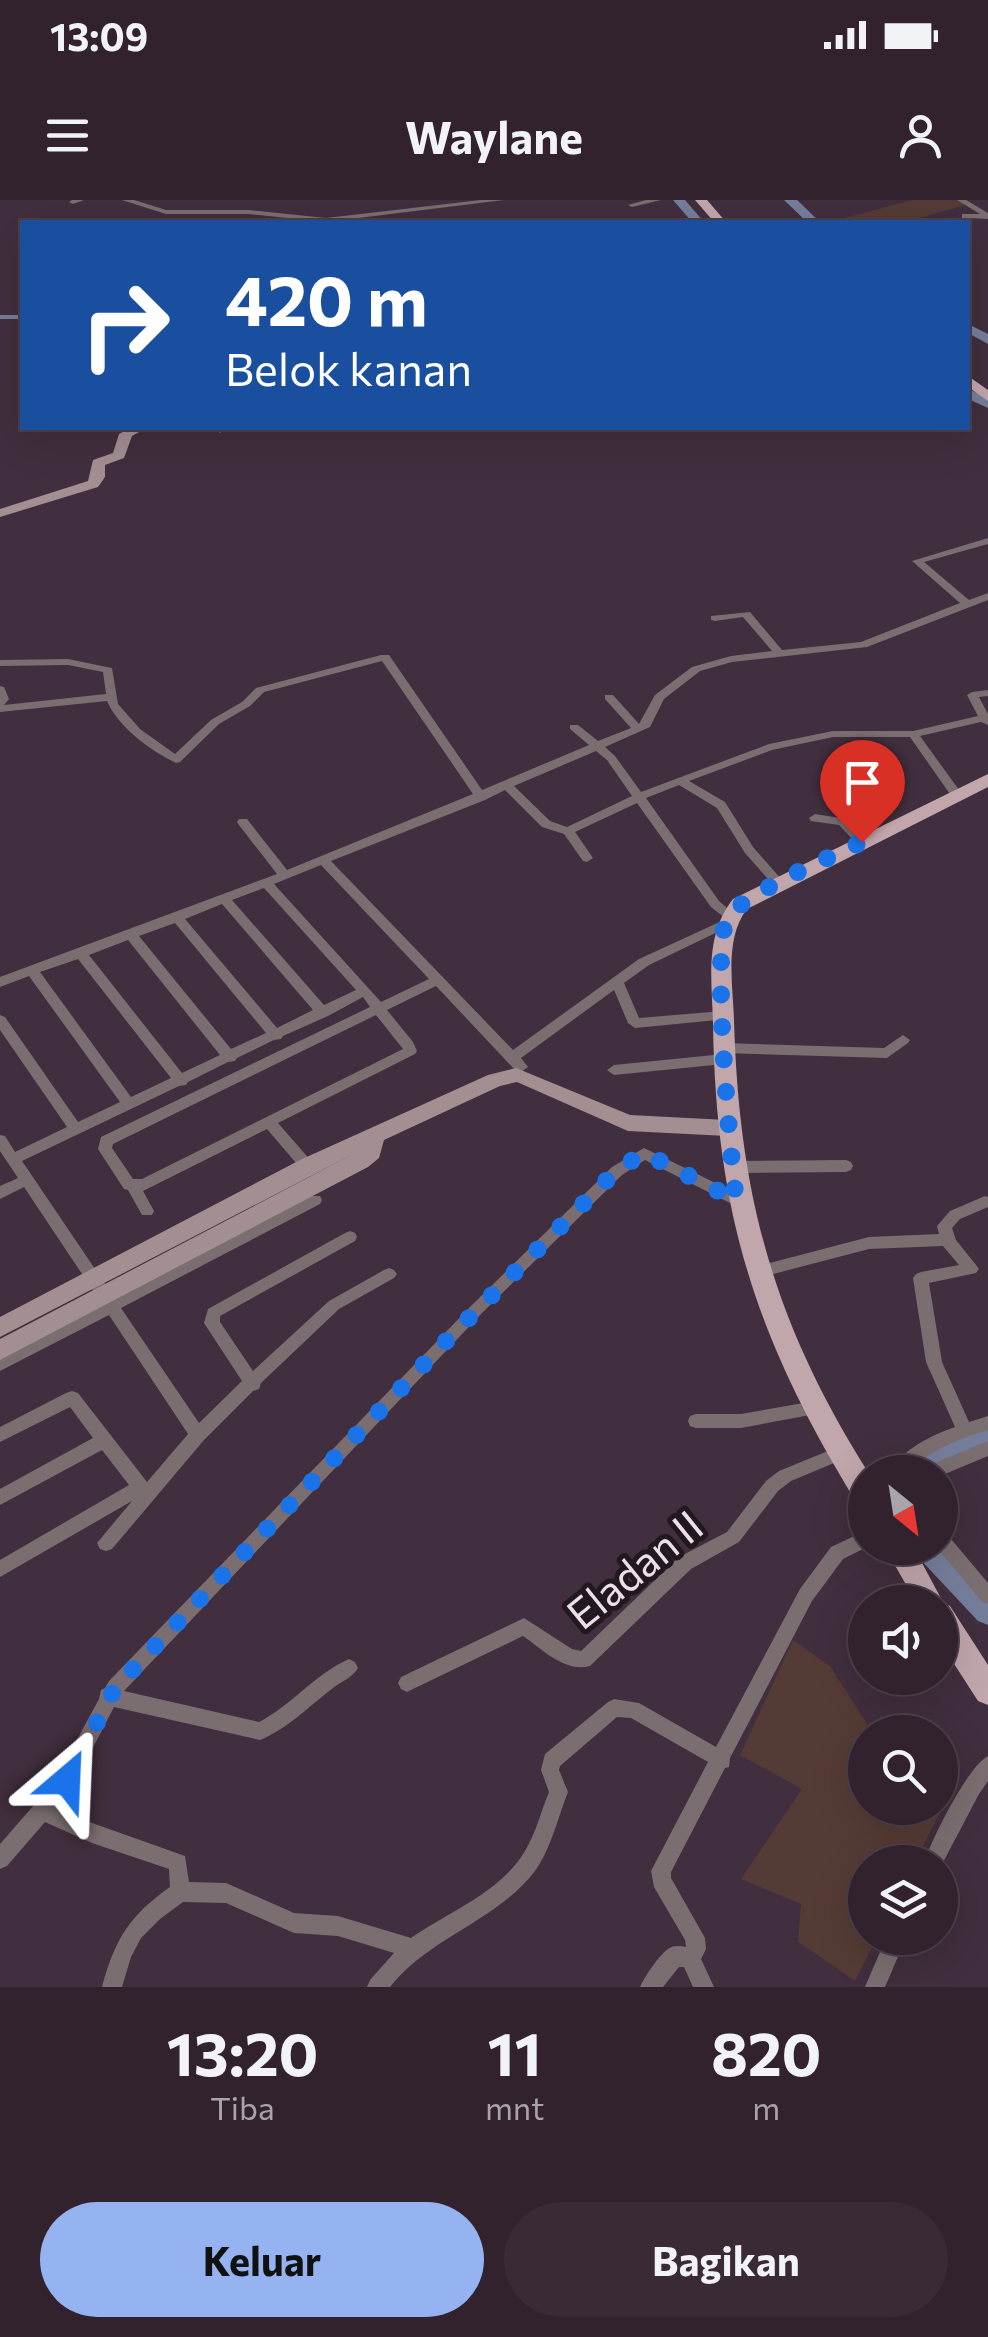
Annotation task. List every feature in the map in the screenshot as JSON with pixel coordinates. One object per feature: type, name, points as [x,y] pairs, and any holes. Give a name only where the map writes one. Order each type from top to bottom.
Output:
[{"type":"main road","points":[[690,200],[707,220]]},
{"type":"main road","points":[[700,200],[718,220]]},
{"type":"main road","points":[[848,1466],[783,1345],[736,1200],[723,1054],[726,919],[740,904],[988,780]]},
{"type":"main road","points":[[958,1644],[988,1692]]},
{"type":"street","points":[[126,200],[178,213],[249,212],[333,220]]},
{"type":"street","points":[[249,212],[253,200]]},
{"type":"street","points":[[441,200],[453,207]]},
{"type":"street","points":[[352,220],[500,200]]},
{"type":"street","points":[[632,206],[656,200]]},
{"type":"street","points":[[960,200],[988,216]]},
{"type":"street","points":[[178,213],[184,202]]},
{"type":"street","points":[[966,220],[966,216],[988,216]]},
{"type":"street","points":[[0,512],[93,484],[98,477],[98,463],[119,455],[126,434],[135,430]]},
{"type":"street","points":[[966,604],[918,560],[988,541]]},
{"type":"street","points":[[0,982],[266,882],[598,746],[648,722],[658,697],[696,669],[731,658],[862,645],[988,596]]},
{"type":"street","points":[[714,618],[746,614],[778,652]]},
{"type":"street","points":[[0,663],[68,662],[98,666],[111,673],[113,705],[136,731],[176,760],[216,722],[246,704],[260,690],[385,656],[480,797]]},
{"type":"street","points":[[0,689],[4,697],[0,706],[112,697]]},
{"type":"street","points":[[508,786],[550,827],[568,831],[638,798],[769,746],[819,736],[914,734],[985,720],[972,695],[988,693]]},
{"type":"street","points":[[609,696],[637,728]]},
{"type":"street","points":[[0,1364],[307,1166],[522,1070],[617,981],[644,962],[726,919],[612,758],[574,727]]},
{"type":"street","points":[[914,734],[956,794]]},
{"type":"street","points":[[680,782],[720,805],[749,850],[779,884]]},
{"type":"street","points":[[815,818],[843,822],[862,842]]},
{"type":"street","points":[[243,822],[284,874]]},
{"type":"street","points":[[568,831],[587,858]]},
{"type":"street","points":[[322,859],[522,1070],[628,1123],[727,1120]]},
{"type":"street","points":[[133,1186],[144,1185],[408,1054],[408,1045],[365,991],[266,882]]},
{"type":"street","points":[[223,898],[323,1013]]},
{"type":"street","points":[[176,916],[276,1036]]},
{"type":"street","points":[[130,934],[230,1058]]},
{"type":"street","points":[[80,952],[181,1081]]},
{"type":"street","points":[[32,970],[137,1102],[158,1116]]},
{"type":"street","points":[[147,1211],[104,1144],[438,979]]},
{"type":"street","points":[[617,981],[636,1023],[723,1016]]},
{"type":"street","points":[[13,1159],[365,991]]},
{"type":"street","points":[[0,1020],[76,1130]]},
{"type":"street","points":[[614,1070],[723,1054],[887,1053],[903,1040]]},
{"type":"street","points":[[269,1122],[307,1166]]},
{"type":"street","points":[[0,1350],[361,1161],[372,1152],[374,1138]]},
{"type":"street","points":[[0,1140],[198,1435]]},
{"type":"street","points":[[0,1859],[67,1780],[108,1696],[476,1310],[635,1156],[644,1153],[736,1200]]},
{"type":"street","points":[[732,1166],[846,1166]]},
{"type":"street","points":[[0,1193],[28,1180]]},
{"type":"street","points":[[0,1328],[105,1294],[315,1200]]},
{"type":"street","points":[[965,1431],[934,1362],[928,1309],[920,1283],[923,1275],[972,1267],[944,1234],[948,1220],[984,1202]]},
{"type":"street","points":[[253,1384],[212,1323],[213,1313],[350,1237]]},
{"type":"street","points":[[757,1272],[869,1243],[948,1240]]},
{"type":"street","points":[[106,1543],[145,1490],[318,1317],[389,1274]]},
{"type":"street","points":[[0,1435],[72,1398],[145,1490]]},
{"type":"street","points":[[696,1421],[741,1421],[816,1408]]},
{"type":"street","points":[[916,1455],[988,1424]]},
{"type":"street","points":[[0,1497],[106,1440]]},
{"type":"street","points":[[958,1460],[988,1448]]},
{"type":"street","name":"Eladan II","points":[[407,1683],[524,1626],[568,1657],[584,1660],[684,1563],[733,1537],[772,1486],[785,1476],[840,1454]]},
{"type":"street","points":[[0,1569],[145,1490]]},
{"type":"street","points":[[690,1958],[696,1949],[695,1938],[660,1877],[806,1595],[838,1552],[848,1547]]},
{"type":"street","points":[[958,1560],[988,1596]]},
{"type":"street","points":[[108,1696],[260,1730],[274,1725],[328,1678],[348,1668]]},
{"type":"street","points":[[377,1987],[393,1962],[410,1948],[493,1894],[529,1863],[558,1792],[550,1770],[552,1761],[614,1708],[633,1709],[722,1760]]},
{"type":"street","points":[[943,1845],[972,1787],[988,1766]]},
{"type":"street","points":[[43,1811],[72,1828],[178,1863],[180,1892]]},
{"type":"street","points":[[112,1987],[122,1946],[142,1917],[180,1892],[226,1893],[294,1922],[338,1926],[410,1948]]},
{"type":"street","points":[[650,1987],[680,1954],[690,1958],[704,1987]]},
{"type":"street","points":[[875,1987],[889,1955]]},
{"type":"shaded area","points":[[912,200],[960,200],[966,205],[912,220],[841,219]]},
{"type":"shaded area","points":[[793,1640],[830,1666],[861,1715],[848,1715],[848,1825],[934,1825],[924,1845],[848,1845],[848,1955],[868,1955],[855,1981],[798,1942],[801,1904],[741,1879],[802,1789],[740,1755]]},
{"type":"waterway","points":[[679,200],[696,220]]},
{"type":"waterway","points":[[790,200],[812,220]]},
{"type":"waterway","points":[[0,317],[20,317]]},
{"type":"waterway","points":[[970,329],[988,340]]},
{"type":"waterway","points":[[970,394],[988,404]]},
{"type":"waterway","points":[[940,1455],[962,1440],[988,1434]]},
{"type":"waterway","points":[[944,1565],[988,1611]]},
{"type":"route","points":[[67,1780],[115,1688],[450,1337],[617,1170],[644,1153],[736,1200],[723,1048],[724,924],[740,904],[862,842]]}]
